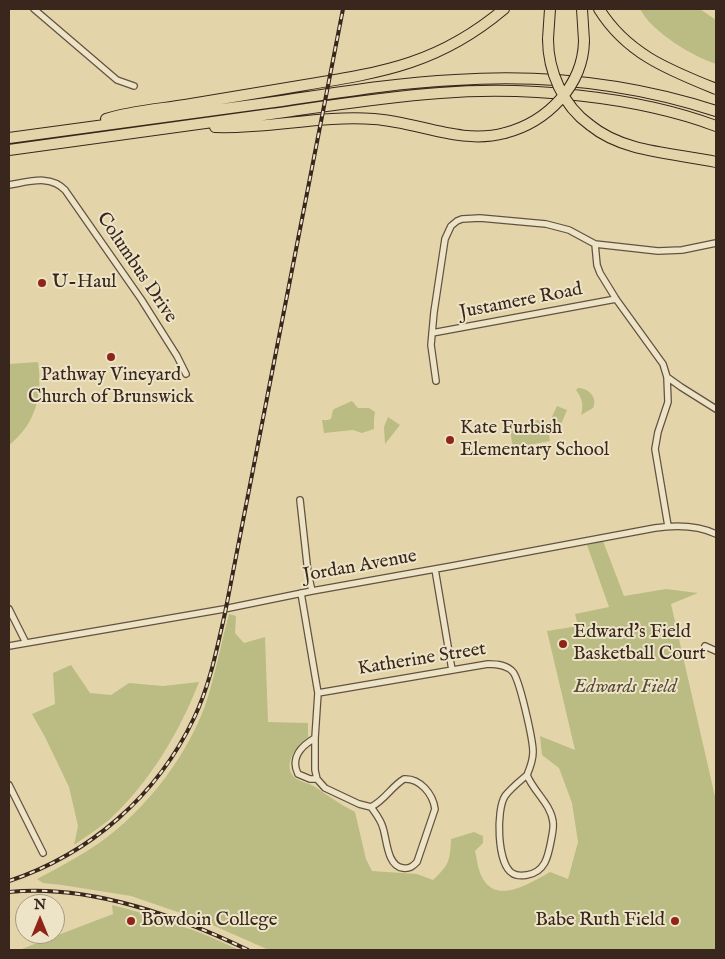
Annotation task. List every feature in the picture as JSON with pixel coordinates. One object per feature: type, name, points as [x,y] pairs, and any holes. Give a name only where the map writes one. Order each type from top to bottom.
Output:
[{"type":"highway","points":[[79,128],[112,117],[393,69],[417,61],[458,42],[504,9]]},
{"type":"highway","points":[[550,9],[548,38],[550,61],[560,88],[575,112],[590,126],[606,136],[632,146],[716,162]]},
{"type":"highway","points":[[199,124],[216,128],[374,119],[411,125],[462,137],[485,137],[505,133],[536,120],[559,101],[569,88],[578,71],[584,51],[582,9]]},
{"type":"highway","points":[[599,9],[612,27],[641,53],[666,69],[716,89]]},
{"type":"highway","points":[[9,138],[390,86],[482,78],[585,83],[660,96],[716,112]]},
{"type":"highway","points":[[9,150],[415,95],[490,91],[540,92],[615,101],[664,111],[716,126]]},
{"type":"street","points":[[34,9],[117,80],[134,86]]},
{"type":"street","name":"Columbus Drive","points":[[9,185],[46,180],[60,185],[70,196],[120,268],[177,356],[186,374]]},
{"type":"street","points":[[436,381],[432,354],[432,333],[441,255],[448,232],[456,221],[480,218],[546,224],[569,230],[595,244],[608,246],[670,251],[716,243]]},
{"type":"street","points":[[595,244],[597,265],[604,280],[663,364],[667,377],[668,402],[658,432],[655,449],[668,526]]},
{"type":"street","name":"Justamere Road","points":[[432,333],[616,299]]},
{"type":"street","points":[[667,377],[716,409]]},
{"type":"street","points":[[300,500],[308,573],[312,591]]},
{"type":"street","name":"Jordan Avenue","points":[[9,646],[224,609],[301,593],[668,526],[692,527],[716,534]]},
{"type":"street","points":[[435,569],[452,670]]},
{"type":"street","points":[[301,593],[318,693],[315,738],[315,770],[317,779],[325,788],[359,804],[371,807],[381,821],[392,859],[400,868],[412,867],[417,862],[435,809],[434,800],[430,794],[415,781],[404,779],[398,782],[379,803],[371,807]]},
{"type":"street","points":[[9,609],[26,643]]},
{"type":"street","points":[[705,646],[716,651]]},
{"type":"street","name":"Katherine Street","points":[[318,693],[495,664],[508,668],[514,672],[518,680],[533,752],[528,775]]},
{"type":"street","points":[[315,738],[302,747],[294,766],[298,774],[310,779],[317,779]]},
{"type":"street","points":[[528,775],[530,783],[548,808],[554,822],[546,862],[537,872],[520,876],[514,875],[509,871],[502,859],[500,851],[500,818],[502,802],[528,775]]},
{"type":"street","points":[[9,785],[43,853]]},
{"type":"green space","points":[[640,9],[700,9],[716,20],[716,64],[674,42],[654,26]]},
{"type":"green space","points":[[38,362],[39,386],[36,408],[26,428],[9,445],[9,364]]},
{"type":"green space","points":[[582,388],[592,394],[594,401],[593,408],[581,415],[581,399],[576,390]]},
{"type":"green space","points":[[352,401],[358,408],[369,408],[375,412],[374,429],[362,433],[353,430],[324,433],[322,420],[331,419],[334,409]]},
{"type":"green space","points":[[557,406],[567,410],[560,427],[549,423]]},
{"type":"green space","points":[[388,417],[400,425],[385,444],[384,427]]},
{"type":"green space","points":[[546,419],[550,441],[513,448],[509,425]]},
{"type":"green space","name":"Edwards Field","points":[[603,541],[624,596],[666,589],[698,593],[671,604],[716,801],[716,950],[269,950],[201,920],[131,896],[43,883],[37,879],[81,855],[106,838],[142,806],[158,788],[185,748],[205,706],[229,614],[236,616],[235,633],[244,643],[265,637],[268,722],[308,723],[308,737],[292,755],[290,761],[291,772],[296,779],[313,786],[355,812],[366,859],[372,871],[417,874],[433,880],[448,862],[451,839],[474,832],[483,836],[483,843],[475,851],[482,877],[488,886],[496,890],[505,891],[524,886],[550,872],[568,879],[578,842],[572,803],[559,768],[542,755],[540,736],[575,750],[547,631],[578,626],[575,614],[609,607],[587,545]]},
{"type":"green space","points":[[71,665],[90,693],[111,695],[129,683],[163,686],[199,682],[173,738],[138,790],[109,820],[74,845],[78,826],[69,787],[32,714],[55,704],[53,673]]},
{"type":"green space","name":"Bowdoin College","points":[[112,905],[176,924],[239,950],[19,950],[35,944],[65,944],[65,932],[113,914]]},
{"type":"railway","points":[[9,881],[67,855],[118,819],[141,797],[161,773],[179,746],[200,705],[225,613],[343,9]]},
{"type":"railway","points":[[9,892],[70,893],[132,905],[192,925],[248,950]]},
{"type":"place","name":"U-Haul","points":[[42,283]]},
{"type":"place","name":"Pathway Vineyard Church of Brunswick","points":[[111,357]]},
{"type":"place","name":"Kate Furbish Elementary School","points":[[450,440]]},
{"type":"place","name":"Edward's Field Basketball Court","points":[[563,644]]},
{"type":"place","name":"Bowdoin College","points":[[131,921]]},
{"type":"place","name":"Babe Ruth Field","points":[[675,921]]}]
